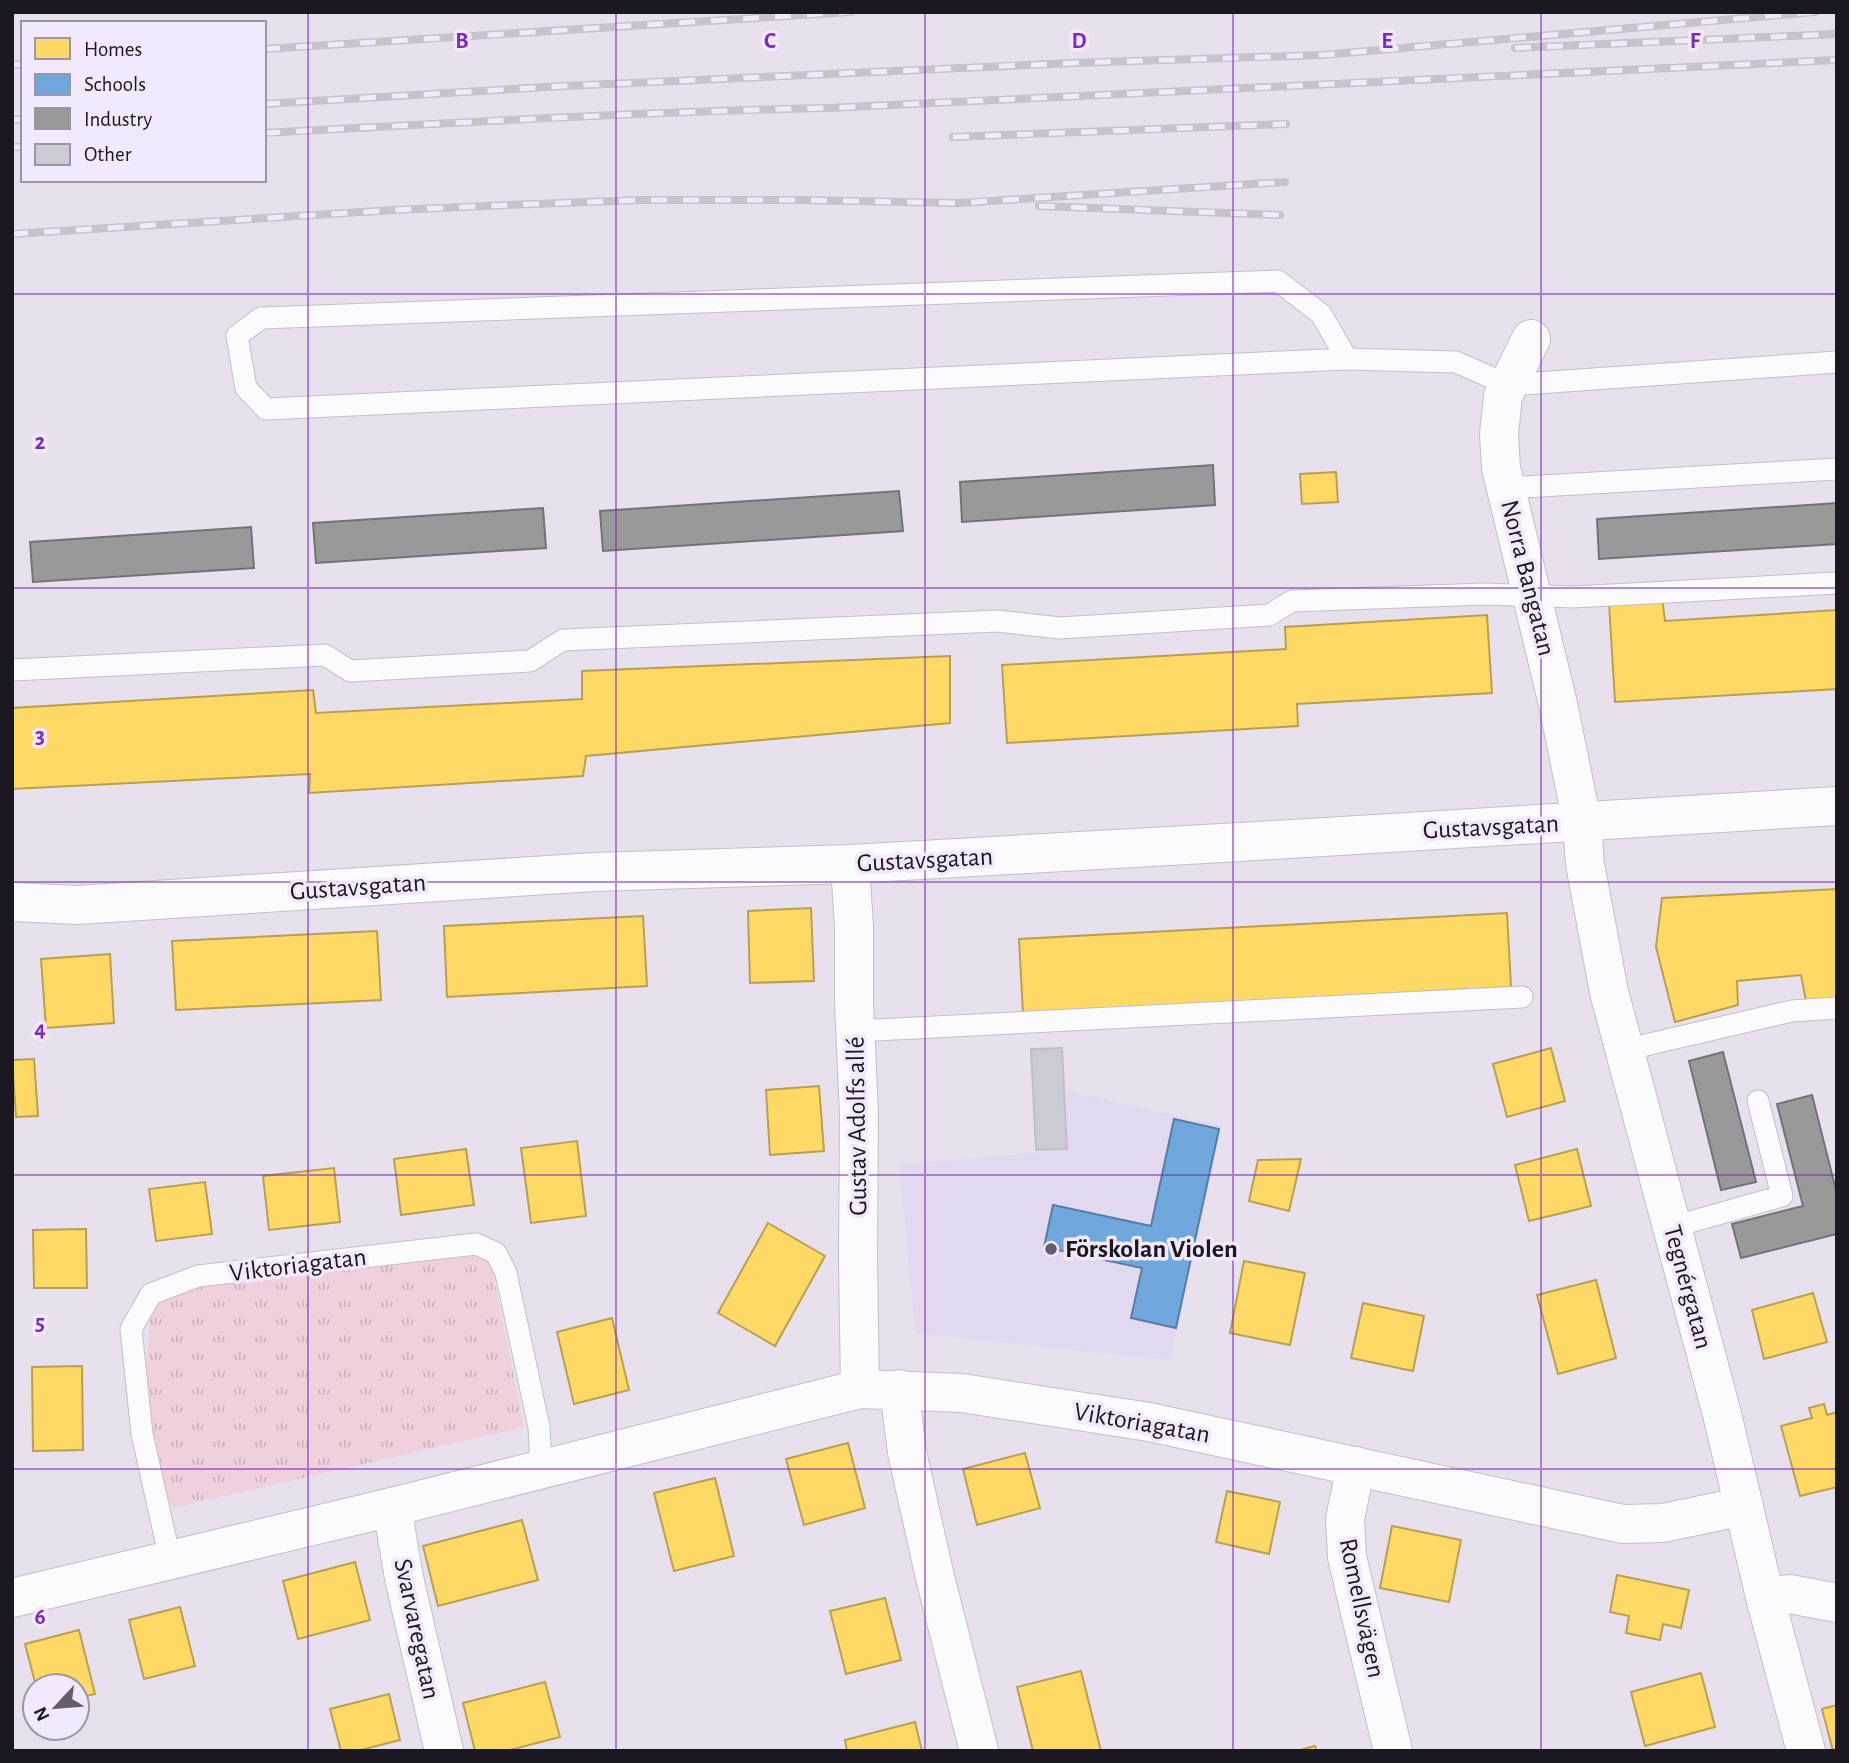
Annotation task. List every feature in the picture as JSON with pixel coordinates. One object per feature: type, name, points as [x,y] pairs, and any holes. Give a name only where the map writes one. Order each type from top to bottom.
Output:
[{"type":"street","name":"Norra Bangatan","points":[[1531,339],[1503,396],[1499,434],[1501,468],[1533,594],[1582,822]]},
{"type":"street","name":"Gustavsgatan","points":[[12,902],[77,905],[595,872],[850,864],[1837,806]]},
{"type":"street","name":"Tegnérgatan","points":[[1582,822],[1585,864],[1609,992],[1806,1751]]},
{"type":"street","name":"Gustav Adolfs allé","points":[[850,864],[859,1114],[860,1388]]},
{"type":"street","name":"Viktoriagatan","points":[[12,1598],[392,1507],[860,1388],[962,1393],[1149,1422],[1623,1524],[1663,1523],[1744,1506]]},
{"type":"street","points":[[899,1389],[907,1452],[979,1751]]},
{"type":"street","name":"Romellsvägen","points":[[1356,1466],[1345,1518],[1347,1557],[1394,1751]]},
{"type":"street","name":"Svarvaregatan","points":[[392,1507],[404,1578],[444,1751]]},
{"type":"street","points":[[1765,1597],[1790,1594],[1837,1603]]},
{"type":"lane","points":[[1347,359],[1321,314],[1278,281],[261,318],[237,336],[246,388],[266,409],[1347,359],[1456,362],[1508,385],[1837,362]]},
{"type":"lane","points":[[1506,488],[1837,469]]},
{"type":"lane","points":[[12,670],[325,655],[349,671],[530,661],[563,640],[997,621],[1060,628],[1269,615],[1292,601],[1483,594],[1573,597],[1837,583]]},
{"type":"lane","points":[[856,1031],[1522,997]]},
{"type":"lane","points":[[1624,1050],[1792,1011],[1837,1009]]},
{"type":"lane","points":[[1672,1227],[1782,1196],[1758,1101]]},
{"type":"lane","name":"Viktoriagatan","points":[[170,1559],[142,1434],[131,1329],[151,1294],[198,1276],[476,1244],[496,1253],[506,1273],[539,1427],[541,1470]]},
{"type":"shaded area","name":"Förskolan Violen","points":[[1067,1091],[1222,1126],[1170,1360],[915,1333],[900,1165],[1067,1150]]},
{"type":"green space","points":[[489,1253],[524,1427],[172,1508],[142,1416],[153,1286]]},
{"type":"building: Homes","points":[[1336,472],[1338,502],[1302,504],[1300,474]]},
{"type":"building: Homes","points":[[1662,598],[1665,621],[1837,610],[1837,689],[1615,702],[1609,603]]},
{"type":"building: Homes","points":[[1487,615],[1492,693],[1297,704],[1298,726],[1007,743],[1002,665],[1286,649],[1285,627]]},
{"type":"building: Homes","points":[[950,656],[950,723],[586,756],[583,776],[309,793],[310,774],[12,789],[12,708],[313,690],[316,713],[582,699],[582,671]]},
{"type":"building: Homes","points":[[1837,889],[1837,999],[1806,1001],[1801,975],[1737,981],[1738,1005],[1675,1022],[1656,947],[1662,898]]},
{"type":"building: Homes","points":[[811,908],[814,981],[750,983],[748,911]]},
{"type":"building: Homes","points":[[1507,913],[1511,987],[1023,1013],[1019,939]]},
{"type":"building: Homes","points":[[643,916],[647,986],[447,997],[444,926]]},
{"type":"building: Homes","points":[[377,931],[381,1000],[176,1010],[172,941]]},
{"type":"building: Homes","points":[[110,954],[114,1023],[46,1028],[41,959]]},
{"type":"building: Homes","points":[[1551,1048],[1565,1101],[1507,1117],[1493,1064]]},
{"type":"building: Homes","points":[[34,1059],[38,1116],[16,1117],[12,1060]]},
{"type":"building: Homes","points":[[819,1086],[824,1151],[770,1155],[766,1090]]},
{"type":"building: Homes","points":[[577,1141],[586,1216],[531,1223],[521,1148]]},
{"type":"building: Homes","points":[[466,1149],[474,1205],[401,1215],[394,1159]]},
{"type":"building: Homes","points":[[1577,1149],[1591,1206],[1529,1221],[1515,1165]]},
{"type":"building: Homes","points":[[1301,1159],[1289,1211],[1249,1201],[1258,1160]]},
{"type":"building: Homes","points":[[334,1168],[340,1222],[269,1230],[263,1176]]},
{"type":"building: Homes","points":[[205,1182],[212,1234],[156,1241],[149,1189]]},
{"type":"building: Homes","points":[[768,1223],[825,1256],[775,1346],[718,1313]]},
{"type":"building: Homes","points":[[86,1229],[87,1288],[34,1288],[33,1230]]},
{"type":"building: Homes","points":[[1244,1261],[1305,1273],[1290,1345],[1230,1333]]},
{"type":"building: Homes","points":[[1596,1280],[1616,1358],[1558,1374],[1537,1295]]},
{"type":"building: Homes","points":[[1813,1293],[1827,1342],[1764,1359],[1752,1310]]},
{"type":"building: Homes","points":[[1363,1303],[1424,1316],[1413,1371],[1351,1358]]},
{"type":"building: Homes","points":[[612,1318],[629,1390],[574,1404],[557,1332]]},
{"type":"building: Homes","points":[[82,1366],[83,1450],[33,1451],[32,1367]]},
{"type":"building: Homes","points":[[1824,1404],[1827,1415],[1837,1412],[1837,1487],[1800,1496],[1781,1426],[1812,1418],[1809,1408]]},
{"type":"building: Homes","points":[[848,1443],[865,1508],[804,1525],[786,1459]]},
{"type":"building: Homes","points":[[1025,1453],[1040,1508],[977,1525],[963,1469]]},
{"type":"building: Homes","points":[[715,1478],[734,1556],[674,1571],[654,1493]]},
{"type":"building: Homes","points":[[1227,1491],[1280,1502],[1269,1554],[1216,1542]]},
{"type":"building: Homes","points":[[522,1520],[538,1580],[438,1606],[423,1546]]},
{"type":"building: Homes","points":[[1392,1526],[1461,1540],[1449,1602],[1380,1588]]},
{"type":"building: Homes","points":[[355,1562],[370,1620],[298,1639],[283,1581]]},
{"type":"building: Homes","points":[[1617,1575],[1689,1590],[1681,1628],[1663,1624],[1660,1640],[1626,1633],[1629,1616],[1610,1612]]},
{"type":"building: Homes","points":[[885,1598],[901,1660],[846,1674],[830,1611]]},
{"type":"building: Homes","points":[[180,1607],[195,1666],[144,1679],[129,1620]]},
{"type":"building: Homes","points":[[79,1630],[90,1672],[32,1672],[25,1644]]},
{"type":"building: Homes","points":[[1081,1671],[1101,1751],[1033,1751],[1017,1687]]},
{"type":"building: Homes","points":[[1701,1673],[1715,1727],[1645,1746],[1631,1692]]},
{"type":"building: Homes","points":[[91,1678],[95,1694],[91,1695]]},
{"type":"building: Homes","points":[[545,1682],[560,1737],[506,1751],[475,1751],[463,1703]]},
{"type":"building: Homes","points":[[389,1694],[400,1740],[357,1751],[341,1751],[330,1709]]},
{"type":"building: Homes","points":[[1837,1705],[1837,1751],[1833,1751],[1822,1709]]},
{"type":"building: Homes","points":[[915,1722],[922,1751],[847,1751],[845,1740]]},
{"type":"building: Homes","points":[[1315,1746],[1317,1751],[1296,1751]]},
{"type":"building: Schools","points":[[1174,1119],[1219,1129],[1176,1328],[1131,1318],[1142,1268],[1044,1247],[1053,1205],[1151,1226]]},
{"type":"building: Industry","points":[[1213,465],[1215,505],[962,522],[960,482]]},
{"type":"building: Industry","points":[[899,491],[903,531],[603,551],[600,511]]},
{"type":"building: Industry","points":[[1837,503],[1837,544],[1599,559],[1597,519]]},
{"type":"building: Industry","points":[[543,508],[546,548],[316,563],[313,523]]},
{"type":"building: Industry","points":[[251,527],[254,568],[33,582],[30,542]]},
{"type":"building: Industry","points":[[1723,1052],[1756,1182],[1721,1190],[1689,1061]]},
{"type":"building: Industry","points":[[1812,1095],[1837,1194],[1837,1234],[1741,1258],[1732,1224],[1803,1206],[1777,1104]]},
{"type":"building: Other","points":[[1062,1048],[1067,1149],[1036,1150],[1031,1049]]},
{"type":"railway","points":[[266,49],[851,12]]},
{"type":"railway","points":[[266,104],[564,86],[1073,63],[1322,55],[1815,12]]},
{"type":"railway","points":[[1515,48],[1837,34]]},
{"type":"railway","points":[[266,133],[1837,60]]},
{"type":"railway","points":[[12,65],[21,64]]},
{"type":"railway","points":[[12,120],[21,119]]},
{"type":"railway","points":[[953,137],[1286,124]]},
{"type":"railway","points":[[12,147],[21,147]]},
{"type":"railway","points":[[12,234],[534,204],[641,200],[959,203],[1285,182]]},
{"type":"railway","points":[[1039,206],[1280,215]]},
{"type":"place","name":"Förskolan Violen","points":[[1051,1249]]}]
